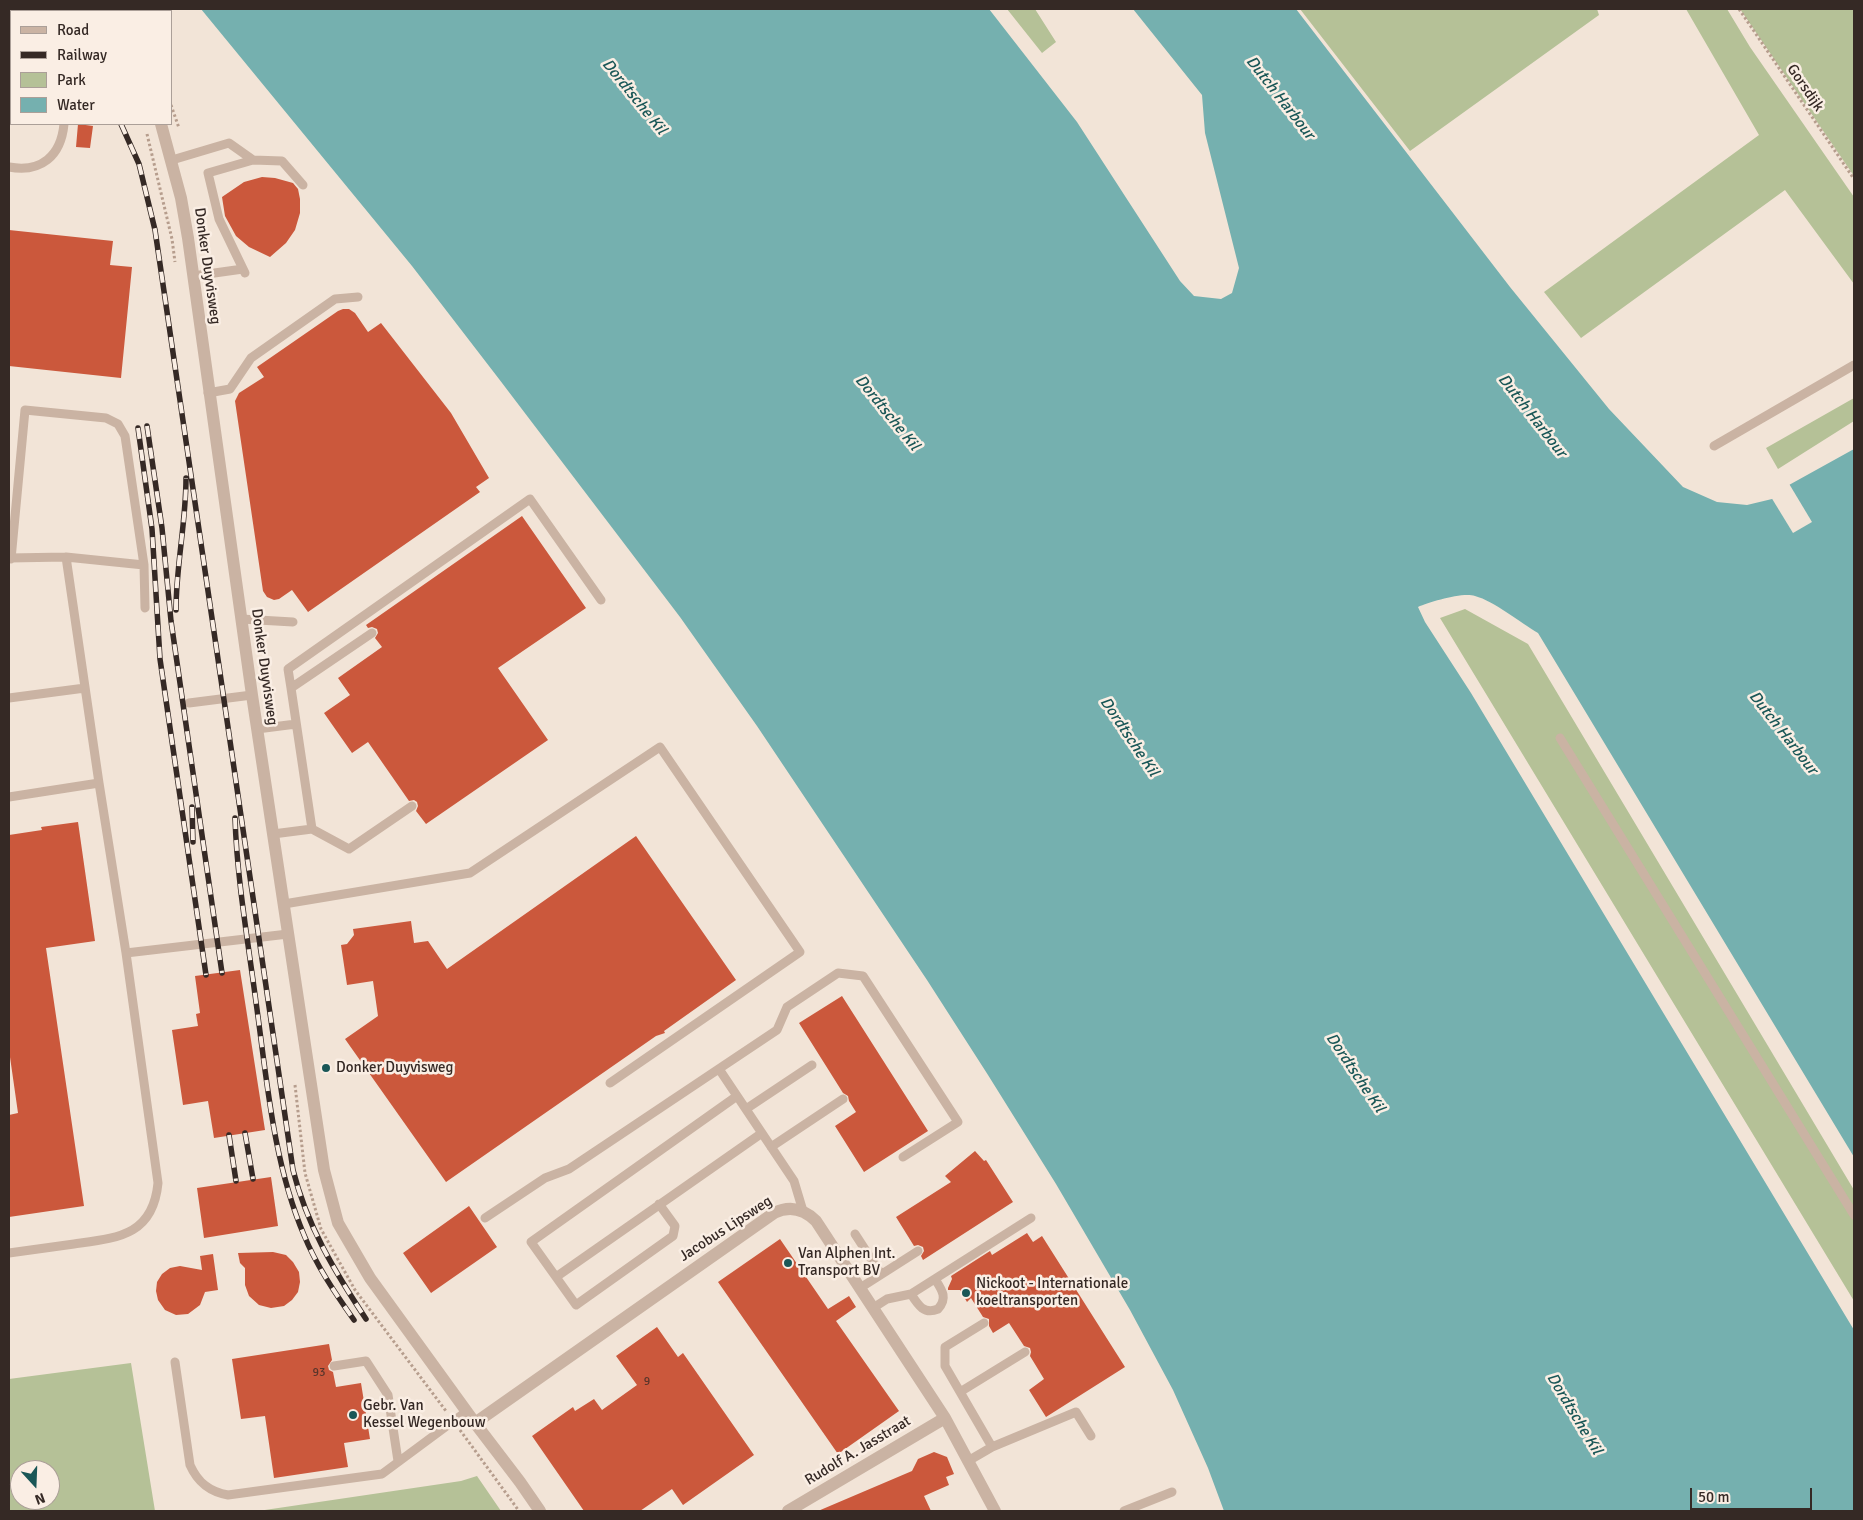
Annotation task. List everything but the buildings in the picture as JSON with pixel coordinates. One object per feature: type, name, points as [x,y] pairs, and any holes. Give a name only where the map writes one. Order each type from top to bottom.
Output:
[{"type":"street","name":"Donker Duyvisweg","points":[[161,125],[181,198],[257,729],[324,1170],[338,1223],[370,1278],[540,1511]]},
{"type":"street","name":"Jacobus Lipsweg","points":[[475,1423],[774,1213],[788,1208],[803,1211]]},
{"type":"street","points":[[803,1211],[816,1221],[946,1418],[995,1511]]},
{"type":"street","name":"Rudolf A. Jasstraat","points":[[788,1511],[946,1418]]},
{"type":"lane","points":[[9,167],[32,168],[48,160],[61,139],[64,125]]},
{"type":"lane","points":[[172,160],[229,143],[254,160]]},
{"type":"lane","points":[[193,276],[244,271],[219,219],[208,173],[254,160],[282,161],[303,185]]},
{"type":"lane","points":[[208,393],[230,389],[251,358],[334,299],[358,297]]},
{"type":"lane","points":[[1714,446],[1854,365]]},
{"type":"lane","points":[[144,565],[66,557],[10,558],[24,410],[99,416],[112,420],[122,430],[126,442],[144,565],[146,608]]},
{"type":"lane","points":[[312,829],[288,669],[530,499],[601,600]]},
{"type":"lane","points":[[9,1253],[120,1236],[128,1233],[142,1222],[154,1204],[158,1183],[126,953],[66,557]]},
{"type":"lane","points":[[241,619],[293,622]]},
{"type":"lane","points":[[291,688],[372,634]]},
{"type":"lane","points":[[9,698],[85,688]]},
{"type":"lane","points":[[189,703],[252,695]]},
{"type":"lane","points":[[257,729],[296,724]]},
{"type":"lane","points":[[1560,738],[1854,1216]]},
{"type":"lane","points":[[284,904],[470,873],[660,747],[800,952],[610,1083]]},
{"type":"lane","points":[[9,797],[99,783]]},
{"type":"lane","points":[[273,834],[312,829],[349,849],[412,806]]},
{"type":"lane","points":[[126,953],[288,934]]},
{"type":"lane","points":[[485,1218],[545,1178],[569,1169],[777,1030],[787,1007],[838,973],[863,976],[958,1122],[903,1157]]},
{"type":"lane","points":[[746,1109],[812,1065]]},
{"type":"lane","points":[[719,1069],[794,1181],[803,1211]]},
{"type":"lane","points":[[659,1204],[675,1226],[673,1236],[576,1305],[531,1242],[737,1096]]},
{"type":"lane","points":[[771,1147],[843,1100]]},
{"type":"lane","points":[[556,1277],[762,1133]]},
{"type":"lane","points":[[873,1308],[887,1299],[911,1294],[1031,1218]]},
{"type":"lane","points":[[855,1234],[881,1274]]},
{"type":"lane","points":[[860,1288],[918,1251]]},
{"type":"lane","points":[[911,1294],[923,1309],[928,1311],[938,1309],[944,1300],[944,1295],[935,1279]]},
{"type":"lane","points":[[984,1323],[945,1347],[945,1366],[992,1447]]},
{"type":"lane","points":[[960,1392],[1025,1352]]},
{"type":"lane","points":[[334,1366],[366,1361],[388,1395],[398,1461]]},
{"type":"lane","points":[[174,1362],[190,1465],[199,1480],[212,1491],[228,1495],[382,1474],[467,1411]]},
{"type":"lane","points":[[968,1461],[992,1447],[1076,1412],[1090,1436]]},
{"type":"lane","points":[[1124,1511],[1172,1492]]},
{"type":"path","name":"Gorsdijk","points":[[1739,9],[1854,179]]},
{"type":"path","points":[[504,1489],[519,1511]]},
{"type":"green space","points":[[1007,9],[1035,9],[1056,42],[1042,53]]},
{"type":"green space","points":[[1300,9],[1597,9],[1599,15],[1410,151]]},
{"type":"green space","points":[[1686,9],[1727,9],[1750,47],[1854,197],[1854,284],[1785,190],[1581,338],[1544,292],[1759,135]]},
{"type":"green space","points":[[1740,9],[1854,9],[1854,176]]},
{"type":"green space","points":[[1854,398],[1854,421],[1778,469],[1766,448]]},
{"type":"green space","points":[[1465,609],[1528,644],[1854,1190],[1854,1301],[1440,618]]},
{"type":"green space","points":[[131,1363],[155,1511],[9,1511],[9,1379]]},
{"type":"green space","points":[[477,1476],[501,1511],[258,1511],[461,1481]]},
{"type":"water","points":[[201,9],[989,9],[1077,122],[1180,281],[1194,296],[1221,299],[1232,293],[1239,268],[1205,133],[1202,95],[1133,9],[1296,9],[1510,287],[1609,409],[1683,487],[1717,502],[1747,505],[1772,499],[1789,485],[1854,449],[1854,1157],[1538,633],[1499,607],[1475,596],[1454,596],[1418,607],[1425,622],[1471,693],[1854,1330],[1854,1511],[1224,1511],[1208,1468],[1173,1390],[1130,1310],[1056,1184],[927,980],[757,726],[680,617],[412,266]]},
{"type":"pier","points":[[1788,482],[1812,522],[1793,533],[1771,497]]},
{"type":"railway","points":[[121,125],[139,164],[155,230],[293,1170],[306,1210],[323,1248],[343,1284],[366,1319]]},
{"type":"railway","points":[[147,426],[162,528],[171,621],[222,973]]},
{"type":"railway","points":[[138,428],[152,529],[160,659],[206,975]]},
{"type":"railway","points":[[176,610],[186,478]]},
{"type":"railway","points":[[192,807],[193,842]]},
{"type":"railway","points":[[235,818],[243,910],[272,1120],[278,1150],[293,1207],[304,1235],[326,1279],[354,1320]]},
{"type":"railway","points":[[245,1133],[253,1179]]},
{"type":"railway","points":[[229,1135],[236,1181]]},
{"type":"place","name":"Donker Duyvisweg","points":[[326,1068]]},
{"type":"place","name":"Van Alphen Int. Transport BV","points":[[788,1263]]},
{"type":"place","name":"Nickoot - Internationale koeltransporten","points":[[966,1293]]},
{"type":"place","name":"Gebr. Van Kessel Wegenbouw","points":[[353,1415]]},
{"type":"water label","name":"Dordtsche Kil","points":[[634,97]]},
{"type":"water label","name":"Dutch Harbour","points":[[1280,98]]},
{"type":"water label","name":"Dordtsche Kil","points":[[887,413]]},
{"type":"water label","name":"Dutch Harbour","points":[[1532,416]]},
{"type":"water label","name":"Dutch Harbour","points":[[1783,733]]},
{"type":"water label","name":"Dordtsche Kil","points":[[1129,737]]},
{"type":"water label","name":"Dordtsche Kil","points":[[1355,1073]]},
{"type":"water label","name":"Dordtsche Kil","points":[[1574,1414]]}]
